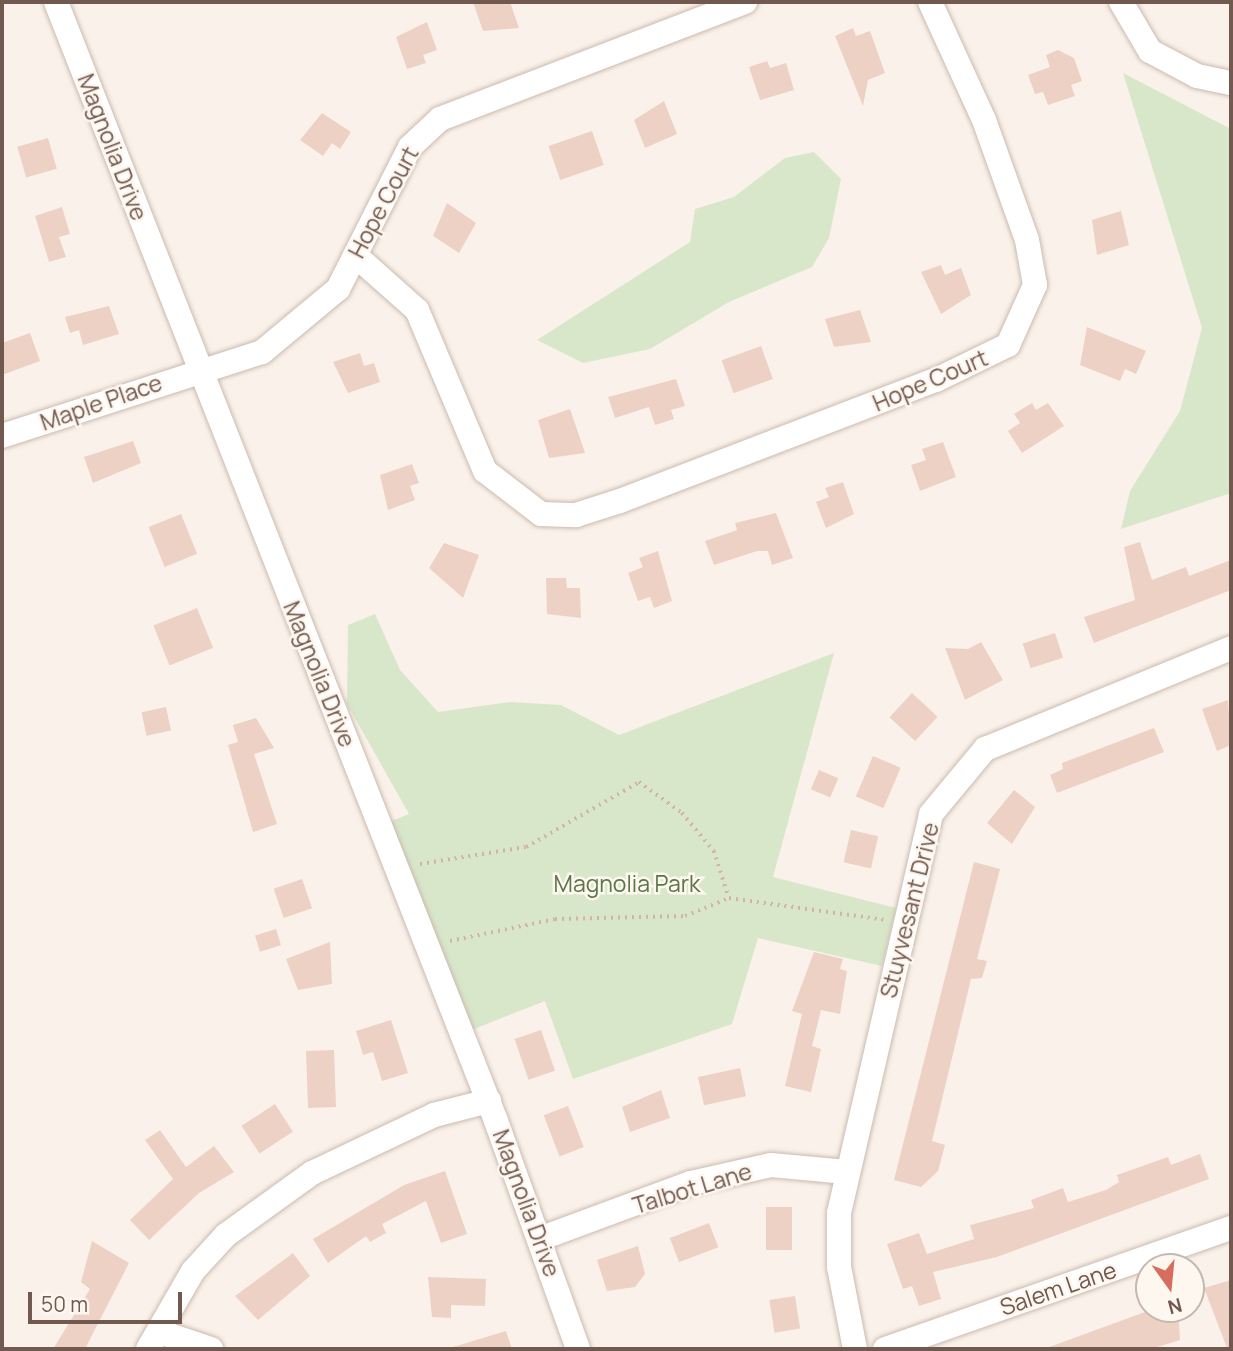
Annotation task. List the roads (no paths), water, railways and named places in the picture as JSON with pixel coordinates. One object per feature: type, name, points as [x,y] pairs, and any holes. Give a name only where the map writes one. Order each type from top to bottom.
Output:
[{"type":"street","name":"Magnolia Drive","points":[[56,2],[489,1101],[542,1238],[579,1349]]},
{"type":"street","name":"Hope Court","points":[[200,368],[262,352],[295,330],[338,289],[410,147],[440,119],[745,2]]},
{"type":"street","name":"Hope Court","points":[[355,255],[417,310],[485,471],[541,514],[576,516],[936,380],[1008,345],[1026,315],[1033,265],[984,120],[930,2]]},
{"type":"street","points":[[1121,2],[1150,51],[1197,76],[1231,83]]},
{"type":"street","name":"Maple Place","points":[[2,436],[200,368]]},
{"type":"street","name":"Stuyvesant Drive","points":[[855,1349],[839,1267],[847,1172],[931,814],[985,749],[1231,648]]},
{"type":"street","points":[[211,1349],[154,1340],[193,1271],[226,1235],[312,1173],[434,1115],[489,1101]]},
{"type":"street","name":"Talbot Lane","points":[[542,1238],[691,1183],[771,1165],[847,1172]]},
{"type":"street","name":"Salem Lane","points":[[885,1349],[1231,1228]]},
{"type":"park label","name":"Magnolia Park","points":[[627,883]]}]
